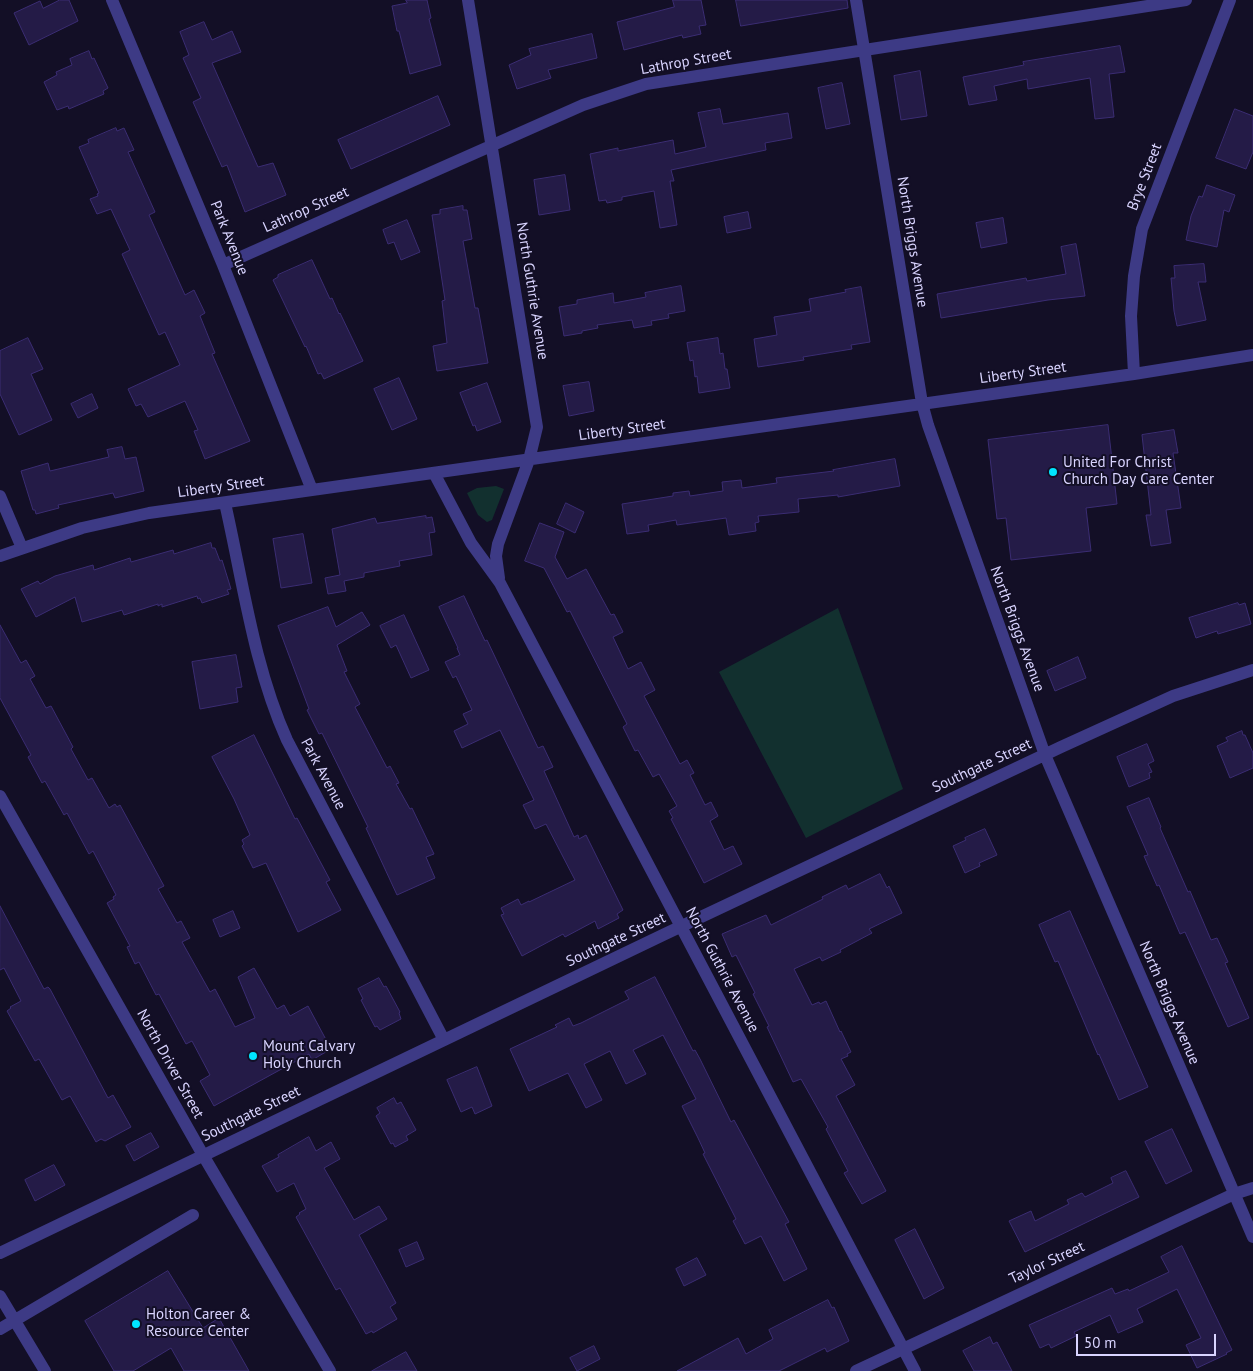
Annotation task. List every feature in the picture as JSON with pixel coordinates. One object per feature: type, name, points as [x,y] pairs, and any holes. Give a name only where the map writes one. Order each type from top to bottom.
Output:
[{"type":"street","name":"Park Avenue","points":[[112,0],[223,265],[312,490]]},
{"type":"street","name":"North Guthrie Avenue","points":[[468,0],[537,427],[529,460],[498,544],[496,568],[500,583]]},
{"type":"street","name":"North Briggs Avenue","points":[[856,0],[922,403],[928,425],[1045,755],[1253,1237]]},
{"type":"street","name":"Lathrop Street","points":[[223,265],[583,105],[636,87],[1186,0]]},
{"type":"street","name":"Brye Street","points":[[1134,374],[1131,316],[1134,276],[1142,229],[1230,0]]},
{"type":"street","name":"Liberty Street","points":[[0,556],[82,528],[149,513],[1134,374],[1253,355]]},
{"type":"street","name":"North Guthrie Avenue","points":[[434,473],[471,543],[500,583],[916,1371]]},
{"type":"street","points":[[0,496],[22,548]]},
{"type":"street","name":"Park Avenue","points":[[225,503],[263,678],[274,710],[287,740],[444,1040]]},
{"type":"street","name":"Southgate Street","points":[[0,1253],[1045,755],[1172,696],[1253,670]]},
{"type":"street","name":"North Driver Street","points":[[0,796],[203,1155],[330,1371]]},
{"type":"street","name":"Taylor Street","points":[[856,1371],[1234,1194],[1253,1188]]},
{"type":"street","points":[[0,1329],[193,1215]]},
{"type":"street","points":[[0,1296],[45,1371]]},
{"type":"green space","points":[[496,486],[504,489],[492,520],[487,522],[478,515],[467,493],[477,488]]},
{"type":"green space","points":[[838,608],[903,789],[806,838],[719,672]]},
{"type":"building","points":[[60,0],[69,0],[78,21],[29,45],[14,13],[40,1],[43,8]]},
{"type":"building","points":[[406,0],[427,0],[431,18],[429,19],[441,65],[410,74],[399,31],[397,31],[392,6],[407,3]]},
{"type":"building","points":[[673,0],[701,0],[706,25],[699,26],[701,34],[683,38],[682,35],[624,50],[617,22],[674,7]]},
{"type":"building","points":[[736,0],[847,0],[848,8],[741,26]]},
{"type":"building","points":[[204,22],[212,40],[232,31],[241,52],[212,63],[258,167],[273,163],[286,195],[245,212],[227,165],[222,167],[193,102],[201,98],[183,58],[189,55],[180,32]]},
{"type":"building","points":[[592,34],[597,58],[548,70],[551,78],[517,89],[509,65],[531,55],[529,49]]},
{"type":"building","points":[[1120,46],[1125,72],[1109,74],[1114,117],[1095,119],[1090,78],[1028,89],[1027,79],[994,86],[997,100],[969,105],[963,77],[1024,65],[1023,62]]},
{"type":"building","points":[[89,51],[108,88],[103,91],[104,94],[69,109],[68,106],[57,110],[44,82],[57,75],[56,72],[72,65],[70,59]]},
{"type":"building","points":[[920,71],[927,116],[901,120],[894,76]]},
{"type":"building","points":[[842,83],[850,124],[826,129],[818,88]]},
{"type":"building","points":[[438,96],[450,125],[351,169],[338,140]]},
{"type":"building","points":[[720,109],[723,124],[788,113],[792,138],[765,143],[766,150],[671,170],[674,181],[670,181],[677,225],[660,228],[654,191],[622,197],[622,200],[607,203],[606,200],[599,201],[590,154],[618,148],[618,151],[673,140],[675,154],[706,147],[698,113]]},
{"type":"building","points":[[1235,109],[1253,116],[1253,152],[1246,169],[1216,158]]},
{"type":"building","points":[[116,128],[117,131],[124,128],[134,150],[128,152],[155,212],[149,215],[185,295],[194,290],[205,313],[200,316],[215,353],[212,354],[250,441],[205,459],[194,431],[198,430],[185,401],[148,417],[141,404],[136,406],[128,389],[180,365],[165,332],[159,335],[122,254],[130,250],[111,209],[97,214],[90,199],[98,196],[97,194],[99,193],[79,147],[89,143],[88,140]]},
{"type":"building","points":[[565,175],[570,210],[539,215],[534,180]]},
{"type":"building","points":[[1207,185],[1235,195],[1229,212],[1224,210],[1217,247],[1186,240],[1191,216],[1199,196],[1202,197]]},
{"type":"building","points":[[463,206],[463,210],[467,210],[472,239],[463,241],[475,308],[478,308],[488,363],[437,371],[433,346],[447,343],[442,301],[445,300],[432,215],[440,214],[440,210]]},
{"type":"building","points":[[748,212],[751,228],[727,233],[724,217]]},
{"type":"building","points":[[1003,218],[1007,243],[981,248],[976,223]]},
{"type":"building","points":[[407,220],[420,252],[401,260],[394,242],[388,244],[383,230]]},
{"type":"building","points":[[1076,244],[1085,296],[1048,300],[941,318],[937,294],[1026,278],[1027,281],[1066,274],[1061,247]]},
{"type":"building","points":[[312,260],[330,299],[332,298],[340,313],[363,361],[324,379],[321,373],[318,374],[273,280],[278,275]]},
{"type":"building","points":[[1204,264],[1206,282],[1198,282],[1206,320],[1177,326],[1171,278],[1175,278],[1174,266]]},
{"type":"building","points":[[681,286],[685,311],[668,314],[669,318],[651,321],[652,325],[634,328],[632,320],[597,325],[598,328],[564,336],[559,307],[577,304],[577,300],[613,293],[614,303],[646,297],[645,293]]},
{"type":"building","points":[[861,287],[870,342],[851,345],[852,349],[803,357],[804,360],[758,367],[754,339],[777,335],[774,317],[811,311],[809,299]]},
{"type":"building","points":[[28,338],[43,369],[31,374],[52,420],[19,435],[0,394],[0,351]]},
{"type":"building","points":[[718,338],[720,354],[723,353],[730,388],[699,393],[697,376],[695,377],[693,360],[690,361],[687,343]]},
{"type":"building","points":[[399,378],[417,419],[392,430],[374,389]]},
{"type":"building","points":[[589,382],[594,411],[569,416],[563,386]]},
{"type":"building","points":[[487,383],[501,422],[477,431],[475,425],[473,426],[460,393]]},
{"type":"building","points":[[92,394],[98,408],[78,418],[71,404]]},
{"type":"building","name":"United For Christ Church Day Care Center","points":[[1108,425],[1117,504],[1086,508],[1091,551],[1011,560],[1006,518],[997,519],[988,440]]},
{"type":"building","points":[[1174,430],[1178,453],[1173,453],[1181,508],[1166,510],[1171,543],[1151,546],[1146,515],[1151,515],[1142,435]]},
{"type":"building","points":[[122,447],[125,459],[136,457],[144,491],[115,498],[113,493],[58,505],[59,508],[36,514],[35,510],[33,510],[21,471],[48,463],[50,471],[109,457],[107,450]]},
{"type":"building","points":[[895,459],[900,486],[838,497],[838,495],[798,499],[799,512],[758,516],[759,522],[755,523],[756,531],[729,535],[726,518],[677,525],[676,520],[648,525],[649,531],[627,534],[622,504],[673,496],[673,493],[689,491],[690,496],[723,491],[722,482],[741,480],[742,488],[777,483],[776,478],[834,471]]},
{"type":"building","points":[[566,503],[584,512],[575,533],[557,524]]},
{"type":"building","points":[[426,516],[426,518],[432,517],[435,532],[429,533],[432,555],[399,561],[400,566],[364,573],[364,577],[344,581],[346,591],[328,594],[325,578],[340,575],[332,529],[375,518],[377,523]]},
{"type":"building","points":[[540,523],[564,532],[555,557],[567,579],[586,569],[611,615],[614,614],[623,632],[613,637],[628,669],[641,662],[655,690],[644,696],[680,764],[687,760],[694,773],[690,775],[705,805],[711,802],[718,816],[710,821],[724,850],[733,846],[742,864],[704,883],[671,819],[673,818],[669,811],[677,806],[659,774],[653,777],[638,750],[635,751],[623,727],[627,724],[570,611],[567,612],[544,568],[525,561]]},
{"type":"building","points":[[303,534],[312,583],[281,588],[273,539]]},
{"type":"building","points":[[211,543],[220,561],[222,560],[231,589],[227,590],[229,594],[202,603],[197,596],[162,607],[162,604],[158,606],[158,604],[124,615],[122,610],[82,622],[75,597],[36,617],[21,589],[38,581],[40,584],[55,576],[93,565],[94,570],[130,558],[131,562],[173,550],[174,554]]},
{"type":"building","points":[[464,596],[538,748],[543,746],[553,767],[544,771],[574,837],[578,835],[579,839],[586,835],[623,910],[617,914],[619,918],[598,929],[595,921],[565,937],[563,934],[522,956],[501,915],[504,914],[501,908],[518,899],[521,905],[529,902],[575,880],[546,824],[535,829],[523,805],[534,800],[500,730],[462,748],[454,731],[468,724],[463,714],[472,710],[456,676],[453,678],[445,662],[460,655],[439,607]]},
{"type":"building","points":[[1238,603],[1239,605],[1245,603],[1251,624],[1218,634],[1217,631],[1196,638],[1189,618]]},
{"type":"building","points":[[328,607],[336,627],[362,612],[370,625],[337,645],[347,671],[344,672],[360,704],[355,707],[387,768],[390,766],[399,783],[396,784],[410,809],[412,808],[434,854],[426,857],[435,878],[397,895],[366,828],[368,827],[322,733],[319,734],[307,710],[309,709],[278,626]]},
{"type":"building","points":[[404,615],[429,670],[411,678],[396,645],[391,648],[380,626]]},
{"type":"building","points":[[0,625],[21,663],[26,660],[35,676],[30,679],[46,708],[51,706],[88,780],[92,778],[109,808],[115,804],[117,807],[120,805],[164,886],[158,889],[177,923],[181,921],[190,938],[182,942],[210,992],[215,989],[235,1027],[255,1018],[238,977],[254,968],[277,1009],[284,1005],[290,1016],[308,1006],[331,1049],[312,1060],[309,1054],[214,1106],[200,1081],[210,1075],[192,1041],[186,1044],[159,994],[156,995],[139,962],[135,964],[127,947],[130,946],[107,903],[114,899],[113,897],[116,895],[93,851],[89,854],[67,813],[64,815],[45,781],[42,783],[28,757],[31,755],[0,698]]},
{"type":"building","points":[[236,655],[242,687],[236,688],[238,702],[200,709],[192,662]]},
{"type":"building","points":[[1078,657],[1086,678],[1055,691],[1047,671]]},
{"type":"building","points":[[1242,731],[1253,753],[1253,768],[1230,778],[1217,746],[1228,741],[1226,738]]},
{"type":"building","points":[[254,735],[295,819],[297,818],[330,880],[326,882],[341,910],[298,932],[266,863],[253,868],[242,846],[244,844],[242,840],[250,835],[212,757]]},
{"type":"building","points":[[1147,744],[1154,761],[1148,764],[1152,772],[1149,773],[1150,778],[1129,787],[1117,757]]},
{"type":"building","points":[[1149,798],[1160,828],[1211,940],[1217,938],[1228,962],[1225,963],[1249,1018],[1228,1027],[1185,932],[1180,934],[1159,885],[1157,886],[1144,856],[1148,855],[1127,807]]},
{"type":"building","points":[[985,829],[997,855],[979,863],[980,866],[965,873],[953,846]]},
{"type":"building","points":[[880,874],[887,888],[889,886],[902,913],[869,929],[872,933],[840,950],[841,952],[822,961],[820,957],[794,969],[812,1005],[826,1001],[851,1052],[847,1054],[848,1056],[841,1059],[855,1085],[836,1096],[886,1191],[862,1204],[844,1173],[848,1171],[826,1129],[828,1127],[801,1079],[793,1082],[767,1027],[769,1026],[753,994],[755,993],[736,955],[732,957],[722,934],[766,915],[771,925],[823,899],[822,897],[846,885],[848,889]]},
{"type":"building","points":[[0,906],[44,989],[48,987],[50,989],[108,1098],[113,1095],[131,1127],[105,1141],[101,1139],[96,1142],[70,1096],[62,1100],[39,1059],[35,1061],[7,1011],[10,1007],[21,1001],[4,968],[0,970]]},
{"type":"building","points":[[233,911],[240,928],[220,937],[213,920]]},
{"type":"building","points":[[1070,911],[1148,1087],[1119,1100],[1058,961],[1055,962],[1039,925]]},
{"type":"building","points":[[655,977],[693,1051],[695,1050],[700,1059],[731,1122],[734,1120],[789,1222],[785,1224],[807,1269],[784,1281],[761,1236],[745,1244],[733,1221],[736,1219],[703,1154],[705,1153],[682,1106],[696,1099],[663,1035],[633,1050],[646,1074],[626,1084],[610,1051],[584,1064],[602,1100],[586,1108],[568,1073],[529,1091],[510,1049],[557,1027],[555,1025],[569,1018],[573,1026],[581,1023],[629,999],[625,992]]},
{"type":"building","points":[[379,978],[384,987],[386,986],[400,1012],[401,1019],[380,1030],[377,1026],[375,1027],[361,1000],[363,999],[358,989]]},
{"type":"building","points":[[477,1067],[492,1106],[475,1114],[472,1107],[461,1112],[447,1080]]},
{"type":"building","points":[[394,1098],[397,1104],[401,1102],[416,1130],[406,1136],[408,1140],[395,1147],[393,1143],[391,1144],[376,1116],[380,1113],[377,1108]]},
{"type":"building","points":[[1172,1129],[1192,1171],[1166,1184],[1145,1142]]},
{"type":"building","points":[[151,1133],[159,1147],[134,1161],[126,1146]]},
{"type":"building","points":[[309,1137],[316,1151],[331,1142],[340,1159],[324,1168],[354,1220],[379,1206],[387,1219],[359,1235],[396,1303],[390,1307],[397,1319],[373,1333],[372,1331],[366,1334],[340,1288],[336,1290],[296,1217],[306,1209],[294,1183],[277,1192],[262,1166]]},
{"type":"building","points":[[54,1165],[65,1185],[35,1201],[25,1180]]},
{"type":"building","points":[[1126,1171],[1139,1197],[1025,1252],[1009,1221],[1031,1211],[1035,1221],[1069,1204],[1067,1200],[1082,1193],[1085,1197],[1113,1183],[1111,1178]]},
{"type":"building","points":[[915,1229],[944,1288],[924,1299],[895,1240]]},
{"type":"building","points":[[417,1242],[424,1259],[406,1267],[399,1250]]},
{"type":"building","points":[[1182,1246],[1232,1350],[1227,1354],[1197,1368],[1186,1345],[1201,1338],[1177,1289],[1137,1309],[1143,1322],[1118,1333],[1110,1315],[1074,1332],[1076,1336],[1051,1348],[1049,1344],[1040,1348],[1029,1325],[1112,1288],[1115,1294],[1128,1289],[1129,1291],[1169,1272],[1161,1257]]},
{"type":"building","points":[[697,1258],[706,1275],[684,1286],[676,1269]]},
{"type":"building","points":[[168,1271],[203,1328],[219,1318],[249,1371],[184,1371],[171,1348],[133,1371],[114,1371],[85,1321]]},
{"type":"building","points":[[828,1300],[832,1308],[834,1307],[849,1341],[827,1352],[825,1348],[779,1371],[677,1371],[738,1338],[746,1354],[773,1339],[769,1330]]},
{"type":"building","points":[[990,1337],[993,1344],[997,1342],[1012,1371],[974,1371],[963,1351]]},
{"type":"building","points":[[594,1346],[600,1359],[577,1371],[570,1358]]},
{"type":"building","points":[[406,1352],[417,1371],[372,1371]]},
{"type":"place","name":"United For Christ Church Day Care Center","points":[[1053,472]]},
{"type":"place","name":"Mount Calvary Holy Church","points":[[253,1056]]},
{"type":"place","name":"Holton Career & Resource Center","points":[[136,1324]]}]
